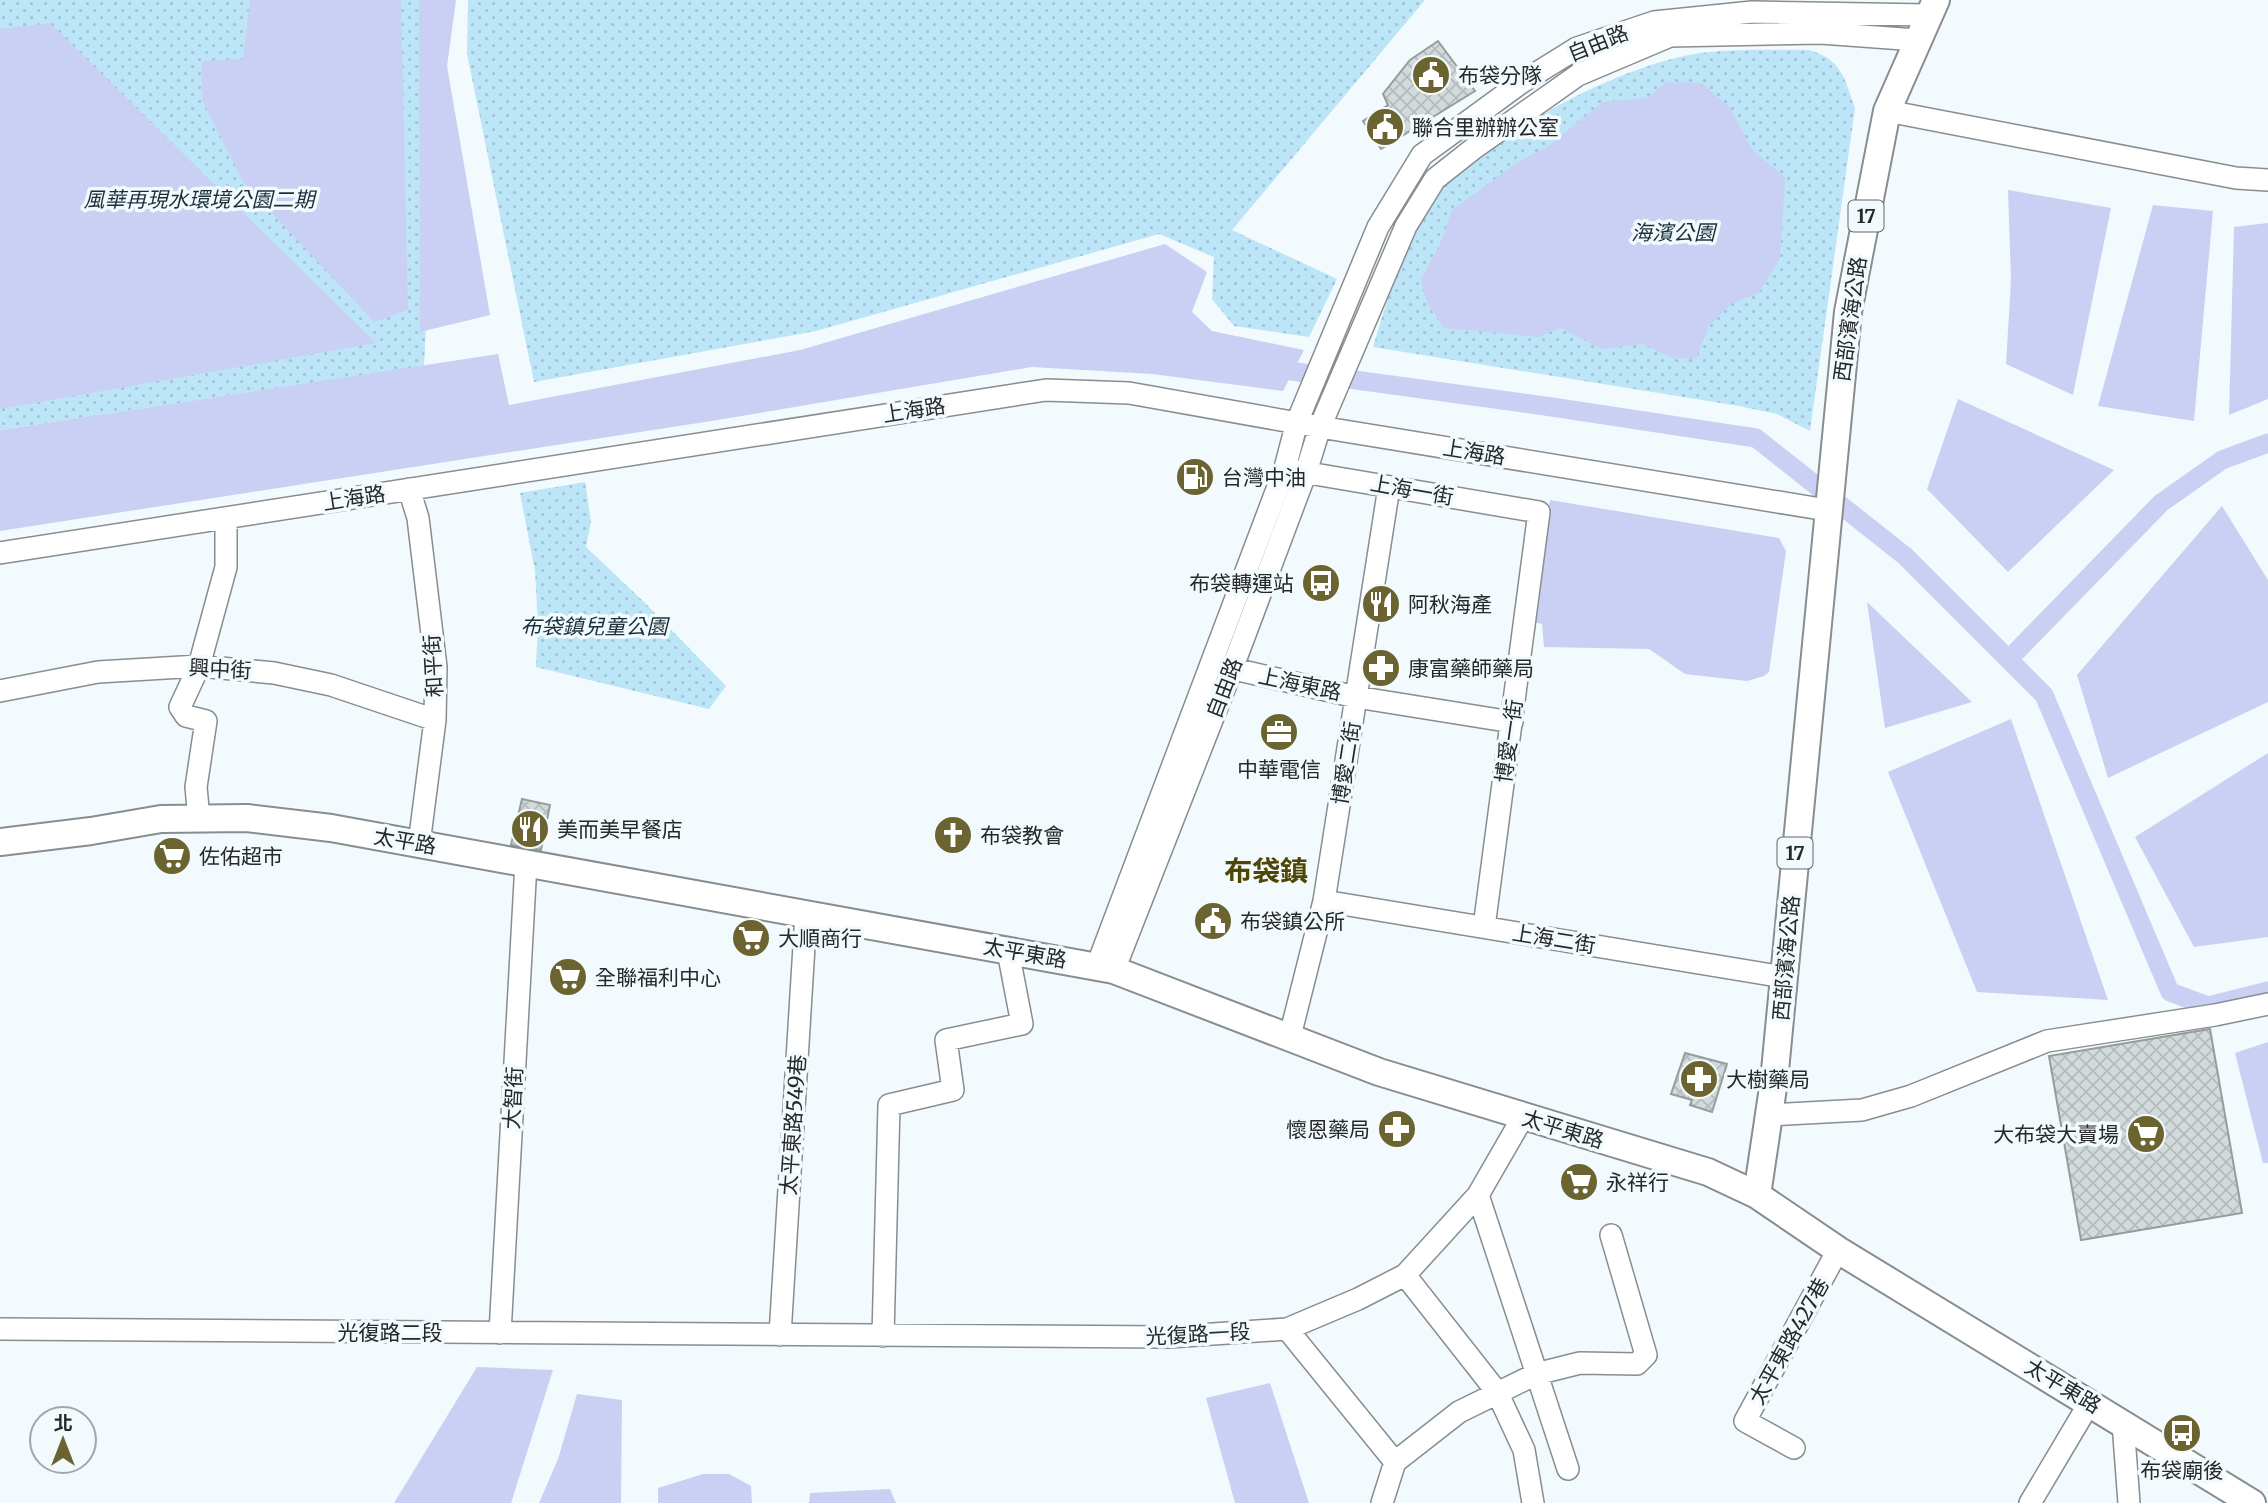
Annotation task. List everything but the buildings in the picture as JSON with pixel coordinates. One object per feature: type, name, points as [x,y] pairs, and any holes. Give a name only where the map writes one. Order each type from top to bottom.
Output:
[{"type":"main road","name":"西部濱海公路","points":[[1757,1195],[1774,1080],[1848,312],[1887,111],[1932,8]]},
{"type":"main road","name":"太平路","points":[[0,842],[161,819],[247,818],[331,828],[806,914]]},
{"type":"main road","name":"太平東路","points":[[806,914],[1105,968],[1379,1072],[1708,1172],[1757,1195],[1838,1250],[2252,1503]]},
{"type":"street","name":"自由路","points":[[1295,470],[1297,422],[1378,227],[1422,155],[1522,82],[1577,48],[1654,22],[1752,12],[1932,8]]},
{"type":"street","name":"自由路","points":[[1105,968],[1295,470],[1320,427],[1406,226],[1434,179],[1578,75],[1670,36],[1821,33],[1917,40]]},
{"type":"street","points":[[1887,111],[2236,178],[2268,180]]},
{"type":"street","name":"上海路","points":[[0,553],[1046,390],[1129,393],[1827,510]]},
{"type":"street","name":"上海一街","points":[[1295,470],[1539,512]]},
{"type":"street","name":"博愛二街","points":[[1290,1036],[1324,901],[1356,696],[1381,485]]},
{"type":"street","name":"和平街","points":[[410,489],[418,518],[436,667],[435,720],[419,844]]},
{"type":"street","name":"博愛一街","points":[[1484,927],[1539,512]]},
{"type":"street","points":[[199,818],[196,787],[206,721],[186,716],[180,707],[199,666],[226,567],[226,518]]},
{"type":"street","name":"興中街","points":[[0,691],[98,672],[199,666],[274,673],[331,685],[435,720]]},
{"type":"street","name":"上海東路","points":[[1222,666],[1356,696],[1512,722]]},
{"type":"street","name":"大智街","points":[[500,1333],[526,863]]},
{"type":"street","name":"上海二街","points":[[1324,901],[1784,976]]},
{"type":"street","name":"太平東路549巷","points":[[780,1335],[806,914]]},
{"type":"street","points":[[883,1336],[889,1105],[953,1090],[946,1040],[1022,1024],[1008,951]]},
{"type":"street","points":[[1767,1115],[1862,1110],[1911,1096],[2047,1041],[2202,1018],[2268,1004]]},
{"type":"street","name":"光復路一段","points":[[780,1335],[1169,1337],[1287,1329],[1358,1299],[1405,1275],[1478,1195],[1524,1117]]},
{"type":"street","points":[[1478,1195],[1568,1469]]},
{"type":"street","points":[[1382,1503],[1395,1462],[1459,1412],[1536,1374],[1580,1363],[1637,1364],[1646,1355],[1611,1235]]},
{"type":"street","name":"太平東路427巷","points":[[1794,1448],[1745,1421],[1838,1250]]},
{"type":"street","points":[[1405,1275],[1497,1392],[1524,1450],[1533,1503]]},
{"type":"street","name":"光復路二段","points":[[0,1329],[780,1335]]},
{"type":"street","points":[[1287,1329],[1395,1462]]},
{"type":"street","points":[[2030,1503],[2090,1402]]},
{"type":"street","points":[[2123,1423],[2129,1503]]},
{"type":"green space","name":"風華再現水環境公園二期","points":[[0,0],[442,0],[424,366],[0,430]]},
{"type":"green space","points":[[468,0],[1425,0],[1232,230],[1337,279],[1309,337],[1234,326],[1212,299],[1214,257],[1159,234],[816,331],[534,382],[467,54]]},
{"type":"green space","name":"海濱公園","points":[[1810,50],[1836,65],[1845,79],[1855,108],[1810,431],[1777,414],[1739,406],[1373,347],[1399,266],[1427,208],[1439,191],[1515,131],[1546,112],[1613,79],[1679,57],[1721,51]]},
{"type":"green space","name":"布袋鎮兒童公園","points":[[585,482],[591,522],[586,547],[726,686],[709,709],[536,667],[538,625],[535,571],[520,493]]},
{"type":"shaded area","points":[[250,0],[401,0],[408,310],[374,322],[244,183],[202,100],[202,61],[243,59]]},
{"type":"shaded area","points":[[419,0],[456,0],[447,66],[490,315],[420,332]]},
{"type":"shaded area","points":[[50,23],[376,343],[0,409],[0,29]]},
{"type":"shaded area","points":[[1667,82],[1702,83],[1730,108],[1752,149],[1785,178],[1780,258],[1759,293],[1731,304],[1708,327],[1696,359],[1673,358],[1642,344],[1603,349],[1560,328],[1538,337],[1444,328],[1427,303],[1421,280],[1440,244],[1452,210],[1518,162],[1546,148],[1603,102],[1646,98]]},
{"type":"shaded area","points":[[2008,190],[2111,208],[2073,395],[2006,364],[2011,280]]},
{"type":"shaded area","points":[[2153,205],[2213,211],[2194,421],[2098,406]]},
{"type":"shaded area","points":[[2268,223],[2268,399],[2229,415],[2234,227]]},
{"type":"shaded area","points":[[1165,244],[1207,272],[1192,312],[1212,331],[1304,350],[1283,391],[1152,374],[1032,367],[724,419],[0,531],[0,430],[498,354],[509,405],[800,350]]},
{"type":"shaded area","points":[[1958,399],[2114,470],[2008,572],[1927,489]]},
{"type":"shaded area","points":[[1550,500],[1779,538],[1786,551],[1769,672],[1747,681],[1685,674],[1649,649],[1544,647],[1542,624],[1530,621]]},
{"type":"shaded area","points":[[2222,506],[2268,580],[2268,702],[2108,778],[2077,675]]},
{"type":"shaded area","points":[[1867,602],[1972,702],[1885,728]]},
{"type":"shaded area","points":[[2011,719],[2108,1000],[1977,992],[1888,772]]},
{"type":"shaded area","points":[[2268,753],[2268,937],[2194,947],[2135,837]]},
{"type":"shaded area","points":[[2268,1042],[2268,1163],[2263,1163],[2235,1053]]},
{"type":"shaded area","points":[[477,1367],[553,1370],[511,1503],[394,1503]]},
{"type":"shaded area","points":[[1270,1383],[1309,1503],[1235,1503],[1206,1398]]},
{"type":"shaded area","points":[[577,1394],[622,1400],[621,1503],[539,1503],[558,1459]]},
{"type":"shaded area","points":[[703,1474],[729,1474],[751,1486],[752,1503],[658,1503],[658,1488]]},
{"type":"shaded area","points":[[890,1489],[896,1503],[809,1503],[810,1493]]},
{"type":"waterway","points":[[1268,368],[1756,438],[1905,556],[2044,695],[2170,992],[2208,1006],[2268,991]]},
{"type":"waterway","points":[[2009,659],[2161,503],[2222,460],[2268,443]]},
{"type":"place","name":"布袋分隊","points":[[1431,75]]},
{"type":"place","name":"聯合里辦辦公室","points":[[1385,127]]},
{"type":"place","name":"台灣中油","points":[[1195,477]]},
{"type":"place","name":"布袋轉運站","points":[[1321,583]]},
{"type":"place","name":"阿秋海產","points":[[1381,604]]},
{"type":"place","name":"康富藥師藥局","points":[[1381,668]]},
{"type":"place","name":"中華電信","points":[[1279,732]]},
{"type":"place","name":"美而美早餐店","points":[[530,829]]},
{"type":"place","name":"布袋教會","points":[[953,835]]},
{"type":"place","name":"佐佑超市","points":[[172,856]]},
{"type":"place","name":"布袋鎮公所","points":[[1213,921]]},
{"type":"place","name":"大順商行","points":[[751,938]]},
{"type":"place","name":"全聯福利中心","points":[[568,977]]},
{"type":"place","name":"大樹藥局","points":[[1699,1079]]},
{"type":"place","name":"懷恩藥局","points":[[1397,1129]]},
{"type":"place","name":"大布袋大賣場","points":[[2146,1134]]},
{"type":"place","name":"永祥行","points":[[1579,1182]]},
{"type":"place","name":"布袋廟後","points":[[2182,1433]]},
{"type":"district","name":"布袋鎮","points":[[1266,871]]}]
